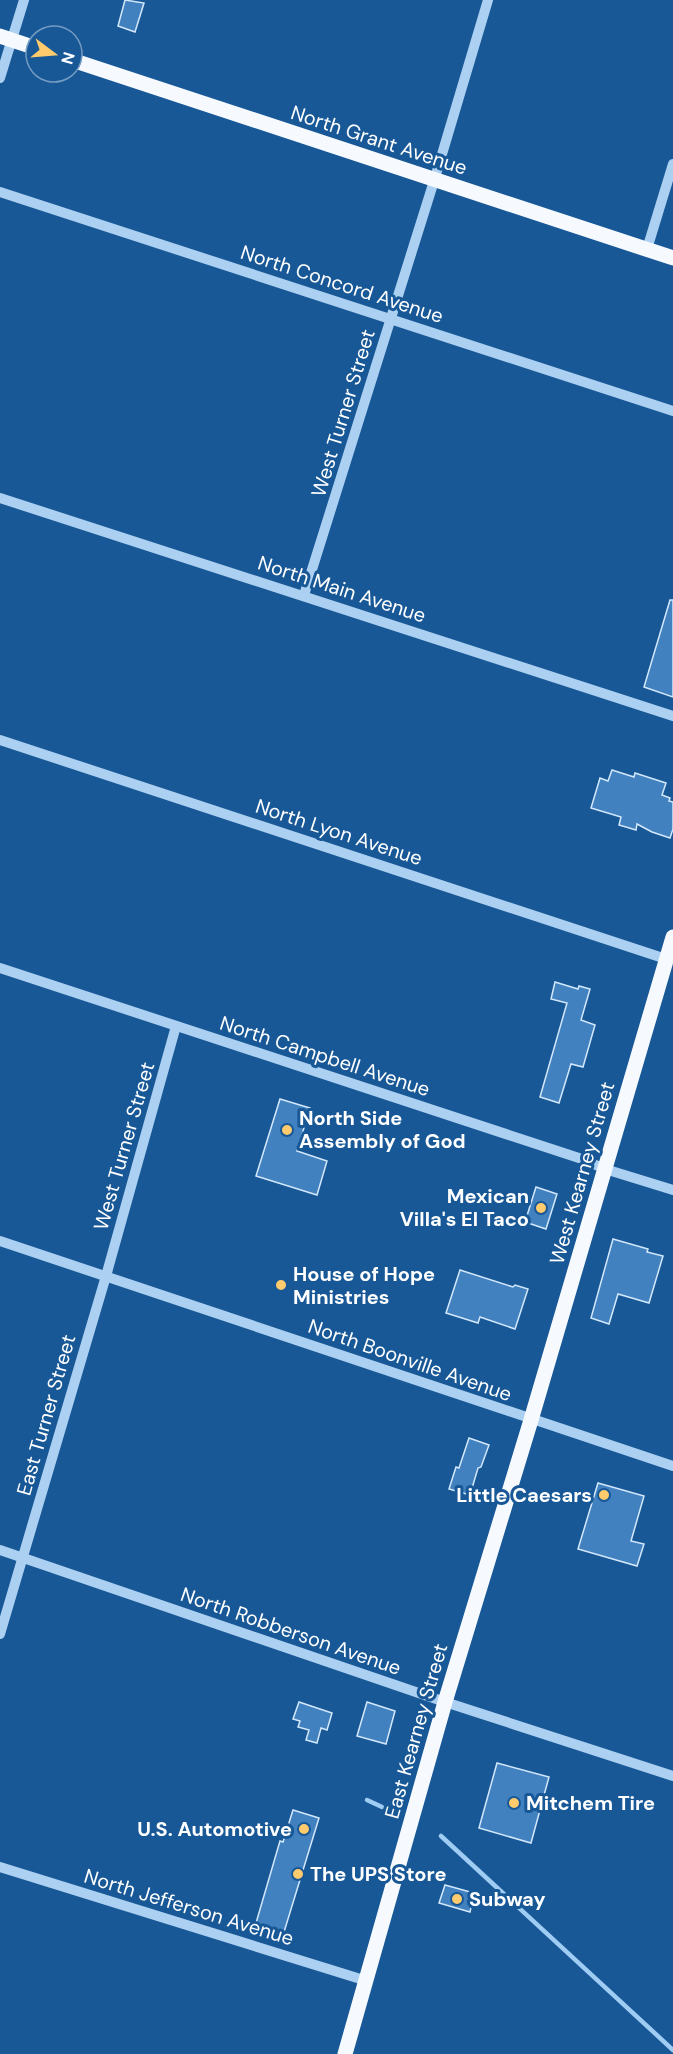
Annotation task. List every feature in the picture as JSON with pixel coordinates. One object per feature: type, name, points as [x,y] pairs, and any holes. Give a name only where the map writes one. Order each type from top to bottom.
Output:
[{"type":"main road","points":[[6,38],[24,44]]},
{"type":"main road","name":"North Grant Avenue","points":[[84,64],[673,258]]},
{"type":"main road","name":"West Kearney Street","points":[[531,1420],[673,937]]},
{"type":"main road","name":"East Kearney Street","points":[[345,2054],[445,1702],[531,1420]]},
{"type":"street","points":[[0,78],[6,38],[24,0]]},
{"type":"street","name":"West Turner Street","points":[[304,595],[434,181],[488,0]]},
{"type":"street","points":[[647,249],[673,164]]},
{"type":"street","name":"North Concord Avenue","points":[[0,192],[673,411]]},
{"type":"street","name":"North Main Avenue","points":[[0,498],[673,716]]},
{"type":"street","name":"North Lyon Avenue","points":[[0,740],[666,959]]},
{"type":"street","name":"North Campbell Avenue","points":[[0,968],[673,1190]]},
{"type":"street","name":"West Turner Street","points":[[106,1276],[176,1026]]},
{"type":"street","name":"North Boonville Avenue","points":[[0,1241],[673,1466]]},
{"type":"street","name":"East Turner Street","points":[[0,1634],[106,1276]]},
{"type":"street","name":"North Robberson Avenue","points":[[0,1550],[445,1702],[673,1776]]},
{"type":"street","name":"North Jefferson Avenue","points":[[0,1867],[367,1981]]},
{"type":"building","points":[[125,0],[144,3],[135,32],[118,26]]},
{"type":"building","points":[[670,600],[673,600],[673,697],[644,687]]},
{"type":"building","points":[[612,770],[634,777],[635,773],[666,783],[662,795],[673,802],[673,829],[670,838],[637,824],[636,830],[619,825],[621,817],[591,808],[600,778],[608,781]]},
{"type":"building","points":[[555,982],[578,989],[579,986],[590,989],[581,1020],[595,1025],[583,1067],[571,1064],[559,1103],[540,1097],[567,1003],[551,999]]},
{"type":"building","name":"North Side Assembly of God","points":[[280,1099],[310,1108],[297,1151],[327,1161],[317,1195],[256,1176]]},
{"type":"building","name":"Mexican Villa's El Taco","points":[[536,1187],[557,1194],[546,1229],[525,1222]]},
{"type":"building","points":[[613,1239],[663,1256],[649,1303],[618,1294],[609,1324],[591,1318]]},
{"type":"building","points":[[460,1270],[513,1287],[515,1285],[528,1289],[515,1329],[480,1317],[478,1323],[446,1313]]},
{"type":"building","points":[[469,1438],[489,1445],[481,1467],[478,1468],[470,1495],[449,1489]]},
{"type":"building","points":[[598,1483],[644,1496],[631,1541],[644,1544],[637,1566],[578,1549]]},
{"type":"building","points":[[299,1702],[332,1713],[327,1730],[321,1728],[317,1743],[306,1740],[309,1730],[298,1727],[300,1721],[293,1719]]},
{"type":"building","points":[[367,1702],[395,1711],[386,1744],[357,1736]]},
{"type":"building","name":"Mitchem Tire","points":[[497,1763],[549,1777],[531,1843],[479,1828]]},
{"type":"building","points":[[293,1810],[319,1818],[284,1932],[256,1923],[280,1841],[283,1842]]},
{"type":"building","name":"Subway","points":[[445,1885],[474,1893],[470,1912],[439,1903]]},
{"type":"waterway","points":[[367,1800],[382,1807]]},
{"type":"waterway","points":[[441,1836],[673,2050]]},
{"type":"place","name":"North Side Assembly of God","points":[[287,1130]]},
{"type":"place","name":"Mexican Villa's El Taco","points":[[541,1208]]},
{"type":"place","name":"House of Hope Ministries","points":[[281,1285]]},
{"type":"place","name":"Little Caesars","points":[[604,1495]]},
{"type":"place","name":"Mitchem Tire","points":[[514,1803]]},
{"type":"place","name":"U.S. Automotive","points":[[304,1829]]},
{"type":"place","name":"The UPS Store","points":[[298,1874]]},
{"type":"place","name":"Subway","points":[[457,1899]]}]
